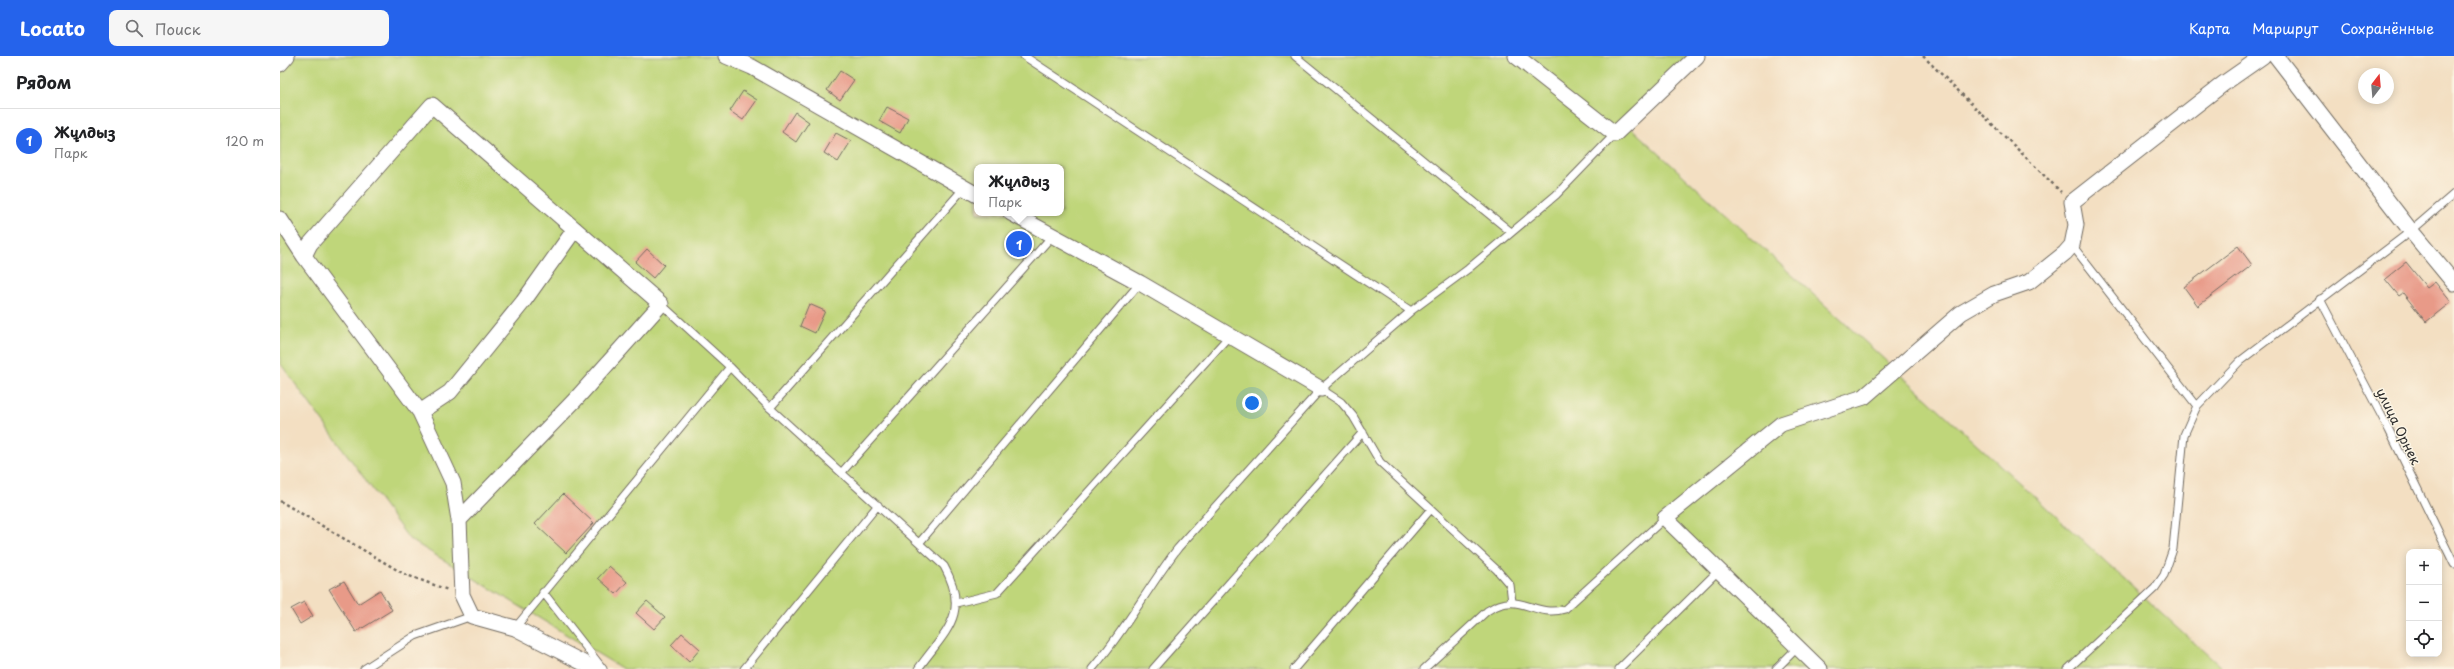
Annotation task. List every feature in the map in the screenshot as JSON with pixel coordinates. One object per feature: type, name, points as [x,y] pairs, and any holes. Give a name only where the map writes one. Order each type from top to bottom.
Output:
[{"type":"street","points":[[280,64],[287,56]]},
{"type":"street","points":[[726,56],[752,67],[974,193]]},
{"type":"street","points":[[1516,56],[1615,134],[1697,56]]},
{"type":"street","points":[[1820,669],[1665,518],[1781,424],[1864,397],[1961,313],[1994,294],[2029,282],[2065,253],[2072,245],[2076,225],[2072,202],[2223,84],[2263,56]]},
{"type":"street","points":[[2276,56],[2411,231],[2454,282]]},
{"type":"street","points":[[304,256],[310,244],[432,105],[661,304],[575,400],[459,520]]},
{"type":"street","points":[[1017,216],[1140,283],[1321,389]]},
{"type":"street","points":[[280,219],[304,256],[420,412],[453,483],[459,520],[462,595],[472,616],[515,628],[595,669]]},
{"type":"street","points":[[420,412],[450,392],[523,302],[575,229]]},
{"type":"lane","points":[[1024,56],[1411,311]]},
{"type":"lane","points":[[1295,56],[1511,232]]},
{"type":"lane","points":[[1092,669],[1111,647],[1160,571],[1178,548],[1321,389],[1411,311],[1468,269],[1556,195],[1615,134]]},
{"type":"lane","points":[[770,408],[964,188]]},
{"type":"lane","points":[[2068,669],[2155,588],[2164,575],[2174,549],[2184,436],[2197,406],[2240,361],[2411,231],[2454,194]]},
{"type":"lane","points":[[842,472],[1053,235]]},
{"type":"lane","points":[[2072,245],[2197,406]]},
{"type":"lane","points":[[920,542],[1140,283]]},
{"type":"lane","name":"улица Орнек","points":[[2320,299],[2389,430],[2454,564]]},
{"type":"lane","points":[[661,304],[730,367],[770,408],[920,542],[944,566],[954,583],[956,603],[948,631],[918,669]]},
{"type":"lane","points":[[956,603],[998,593],[1230,335]]},
{"type":"lane","points":[[515,628],[543,592],[730,367]]},
{"type":"lane","points":[[1321,389],[1341,402],[1363,432],[1380,462],[1497,570],[1510,585],[1512,602]]},
{"type":"lane","points":[[1153,669],[1363,432]]},
{"type":"lane","points":[[744,669],[878,505]]},
{"type":"lane","points":[[1294,669],[1431,509]]},
{"type":"lane","points":[[1424,669],[1487,611],[1499,604],[1512,602],[1528,604],[1541,611],[1553,613],[1565,609],[1665,518]]},
{"type":"lane","points":[[1619,669],[1719,570]]},
{"type":"lane","points":[[543,592],[603,669]]},
{"type":"lane","points":[[364,669],[416,636],[472,616]]},
{"type":"lane","points":[[1776,669],[1798,647]]},
{"type":"path","points":[[1924,56],[2072,202]]},
{"type":"path","points":[[280,501],[404,574],[462,595]]},
{"type":"green space","points":[[280,56],[1693,56],[1629,126],[2223,669],[623,669],[409,539],[280,363]]},
{"type":"building","points":[[840,71],[854,80],[840,100],[827,90]]},
{"type":"building","points":[[743,91],[757,100],[743,120],[730,111]]},
{"type":"building","points":[[887,107],[908,118],[900,133],[879,121]]},
{"type":"building","points":[[795,112],[809,122],[796,142],[782,132]]},
{"type":"building","points":[[836,133],[851,141],[838,162],[824,153]]},
{"type":"building","points":[[2238,246],[2252,265],[2198,306],[2184,287]]},
{"type":"building","points":[[647,249],[664,265],[653,278],[635,262]]},
{"type":"building","points":[[2406,262],[2427,288],[2435,282],[2451,302],[2426,322],[2403,293],[2399,296],[2385,279]]},
{"type":"building","points":[[809,304],[825,311],[815,333],[800,326]]},
{"type":"building","points":[[563,494],[594,523],[566,553],[535,524]]},
{"type":"building","points":[[609,566],[627,582],[616,594],[598,578]]},
{"type":"building","points":[[344,581],[358,604],[380,590],[392,610],[356,632],[329,589]]},
{"type":"building","points":[[647,601],[665,617],[654,629],[636,613]]},
{"type":"building","points":[[304,602],[313,616],[300,624],[291,609]]},
{"type":"building","points":[[682,633],[700,649],[689,662],[671,645]]},
{"type":"place","name":"Жұлдыз","points":[[1019,244]]}]
